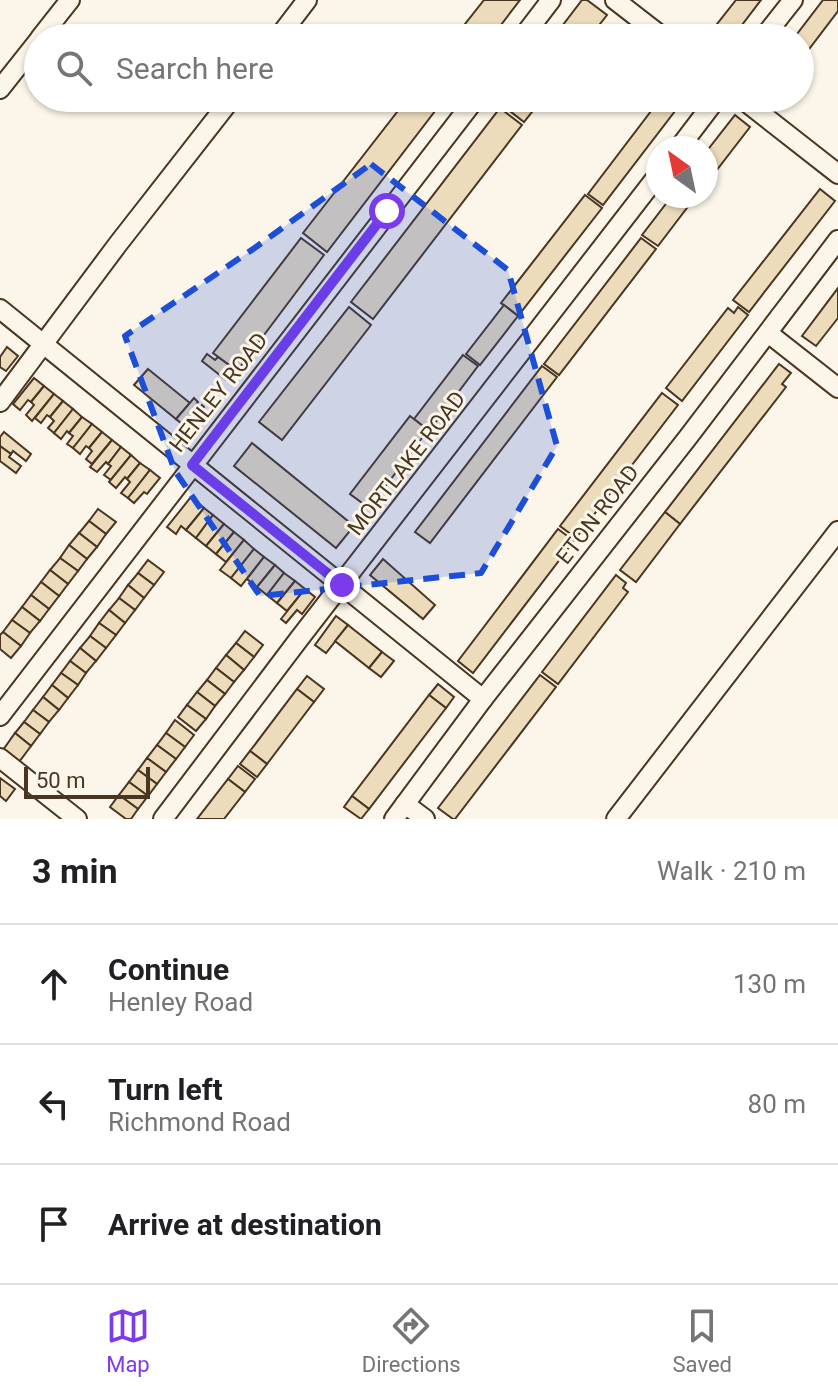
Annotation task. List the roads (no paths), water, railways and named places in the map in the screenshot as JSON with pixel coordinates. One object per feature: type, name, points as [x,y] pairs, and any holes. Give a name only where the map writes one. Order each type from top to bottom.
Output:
[{"type":"street","points":[[51,24],[70,0]]},
{"type":"street","points":[[289,24],[307,0]]},
{"type":"street","points":[[533,24],[551,0]]},
{"type":"street","points":[[615,0],[646,24]]},
{"type":"street","points":[[774,24],[793,0]]},
{"type":"street","points":[[0,89],[24,58]]},
{"type":"street","points":[[0,402],[221,112]]},
{"type":"street","name":"HENLEY ROAD","points":[[0,716],[465,112]]},
{"type":"street","points":[[688,136],[706,112]]},
{"type":"street","points":[[759,112],[838,174]]},
{"type":"street","name":"MORTLAKE ROAD","points":[[163,819],[646,191]]},
{"type":"street","name":"ETON ROAD","points":[[400,812],[483,699],[838,240]]},
{"type":"street","points":[[0,309],[483,699]]},
{"type":"street","points":[[768,333],[838,388]]},
{"type":"street","points":[[616,819],[838,531]]},
{"type":"street","points":[[0,758],[77,819]]},
{"type":"street","points":[[400,812],[425,819]]}]
